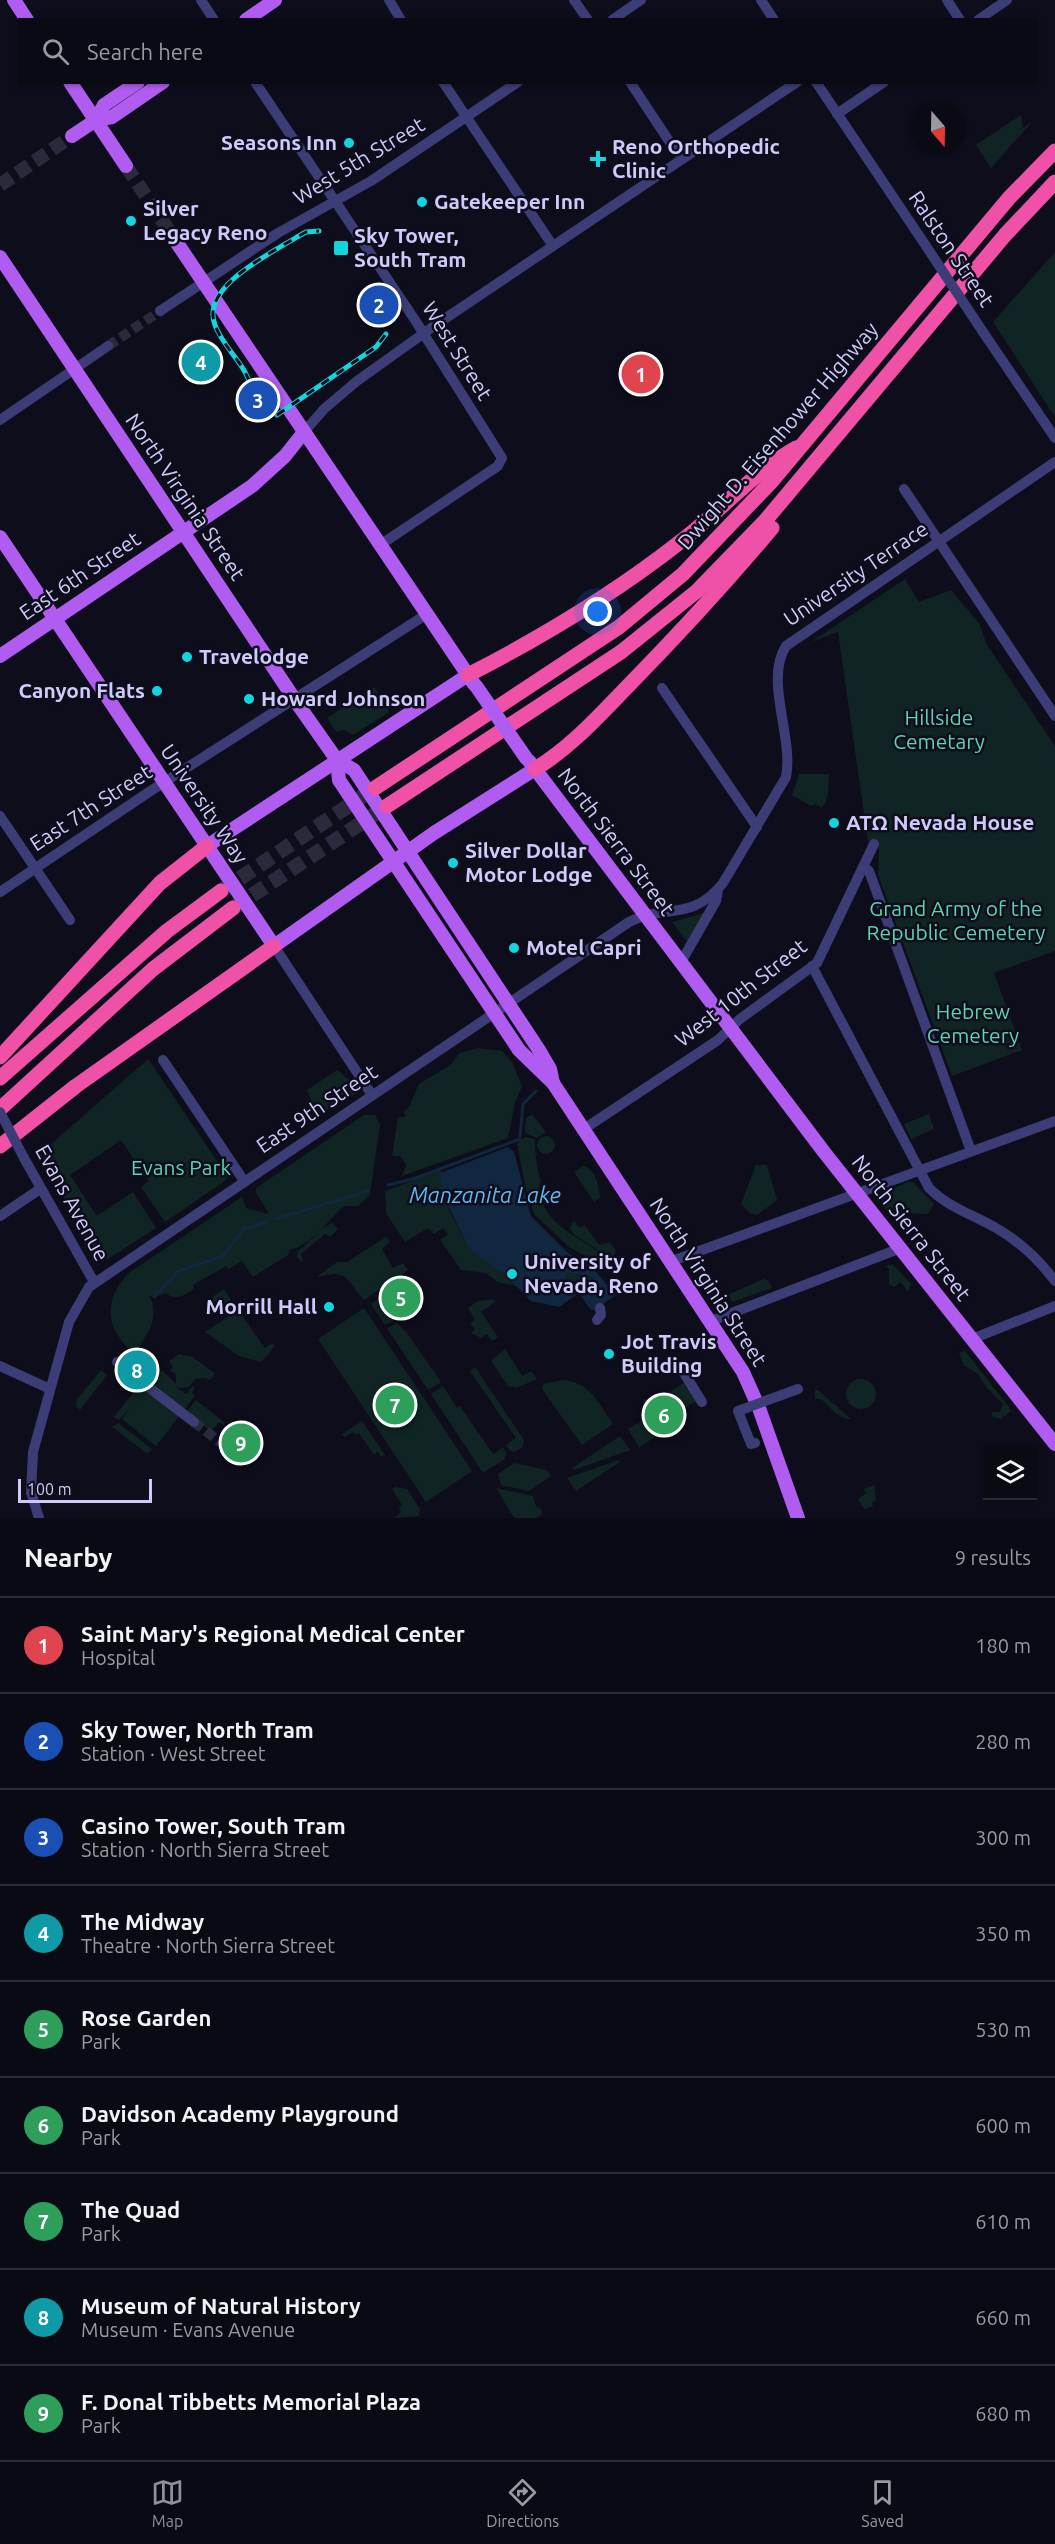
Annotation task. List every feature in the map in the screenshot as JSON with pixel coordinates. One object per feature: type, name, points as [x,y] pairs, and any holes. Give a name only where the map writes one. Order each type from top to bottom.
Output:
[{"type":"highway","name":"Dwight D. Eisenhower Highway","points":[[375,788],[619,627],[713,545],[806,442],[1009,198],[1055,151]]},
{"type":"highway","name":"Dwight D. Eisenhower Highway","points":[[387,806],[621,652],[689,598],[765,521],[1005,235],[1055,182]]},
{"type":"highway","points":[[530,764],[573,740],[702,610],[854,430],[922,334]]},
{"type":"highway","points":[[472,680],[652,562],[719,510],[770,462],[806,442]]},
{"type":"highway","points":[[0,1056],[160,883],[207,846]]},
{"type":"highway","points":[[0,1078],[167,931],[221,891]]},
{"type":"highway","points":[[0,1110],[153,969],[233,908]]},
{"type":"highway","points":[[0,1146],[76,1086],[274,946]]},
{"type":"main road","points":[[14,0],[26,18]]},
{"type":"main road","points":[[249,18],[275,0]]},
{"type":"main road","points":[[71,84],[126,166]]},
{"type":"main road","points":[[96,120],[104,105],[135,84]]},
{"type":"main road","points":[[72,136],[96,120],[112,117],[160,84]]},
{"type":"main road","name":"North Sierra Street","points":[[177,243],[530,764],[858,1194],[1055,1444]]},
{"type":"main road","name":"North Virginia Street","points":[[0,257],[337,760],[339,780],[400,857],[501,1009],[550,1070],[553,1083],[711,1321],[752,1391],[798,1518]]},
{"type":"main road","name":"East 6th Street","points":[[0,656],[264,477],[304,432]]},
{"type":"main road","name":"University Way","points":[[0,537],[274,946]]},
{"type":"main road","points":[[207,846],[337,760],[472,680]]},
{"type":"main road","points":[[274,946],[530,764]]},
{"type":"street","points":[[201,0],[212,18]]},
{"type":"street","points":[[388,0],[400,18]]},
{"type":"street","points":[[574,0],[587,18]]},
{"type":"street","points":[[615,18],[641,0]]},
{"type":"street","points":[[761,0],[773,18]]},
{"type":"street","points":[[947,0],[959,18]]},
{"type":"street","points":[[981,18],[1007,0]]},
{"type":"street","name":"West Street","points":[[256,84],[423,334],[500,455],[501,461],[380,545]]},
{"type":"street","points":[[444,84],[553,246]]},
{"type":"street","name":"West 5th Street","points":[[160,311],[285,228],[371,181],[515,84]]},
{"type":"street","points":[[631,84],[673,147],[684,158]]},
{"type":"street","points":[[304,432],[324,409],[357,381],[423,334],[794,84]]},
{"type":"street","name":"Ralston Street","points":[[817,84],[1055,438]]},
{"type":"street","points":[[837,114],[882,84]]},
{"type":"street","points":[[0,420],[108,346]]},
{"type":"street","name":"University Terrace","points":[[646,916],[672,913],[694,907],[718,890],[782,786],[788,768],[777,668],[781,654],[794,639],[1055,462]]},
{"type":"street","points":[[904,489],[1050,698],[1055,716]]},
{"type":"street","name":"East 7th Street","points":[[0,892],[164,783],[427,614]]},
{"type":"street","points":[[662,688],[758,827]]},
{"type":"street","points":[[0,816],[70,920]]},
{"type":"street","name":"West 10th Street","points":[[584,1129],[718,1040],[812,966],[823,955],[874,844]]},
{"type":"street","points":[[863,867],[869,872],[971,1151]]},
{"type":"street","points":[[681,962],[716,901],[718,890]]},
{"type":"street","name":"East 9th Street","points":[[94,1282],[629,922],[646,916]]},
{"type":"street","name":"University Way","points":[[274,946],[372,1095]]},
{"type":"street","points":[[812,966],[928,1188],[943,1201],[1007,1236],[1034,1257],[1055,1281]]},
{"type":"street","points":[[163,1060],[244,1181]]},
{"type":"street","name":"Evans Avenue","points":[[0,1110],[40,1189],[94,1282],[81,1297],[72,1314],[30,1469],[33,1500],[39,1518]]},
{"type":"street","points":[[672,1261],[1055,1121]]},
{"type":"street","points":[[0,1216],[40,1189]]},
{"type":"street","points":[[711,1321],[902,1248]]},
{"type":"street","points":[[972,1339],[1055,1306]]},
{"type":"street","points":[[597,1320],[601,1315],[600,1308]]},
{"type":"street","points":[[674,1365],[679,1365],[702,1402]]},
{"type":"street","points":[[0,1366],[51,1389]]},
{"type":"street","points":[[144,1383],[194,1422]]},
{"type":"street","points":[[755,1443],[751,1444],[738,1411],[798,1389]]},
{"type":"street","points":[[228,1448],[240,1458]]},
{"type":"green space","points":[[1021,115],[1023,128],[1032,122],[991,168],[976,145]]},
{"type":"green space","points":[[1055,252],[1055,417],[993,322]]},
{"type":"green space","name":"Hillside Cemetary","points":[[905,579],[919,602],[951,590],[979,623],[987,645],[1055,746],[1055,951],[994,973],[1022,1050],[952,1076],[878,875],[879,849],[868,841],[838,632],[811,642]]},
{"type":"green space","points":[[374,687],[389,709],[388,713],[353,735],[344,730],[336,732],[327,718]]},
{"type":"green space","points":[[799,774],[829,774],[827,796],[822,808],[815,804],[811,806],[792,795]]},
{"type":"green space","points":[[704,913],[687,942],[672,922]]},
{"type":"green space","points":[[478,1048],[502,1051],[512,1062],[522,1086],[515,1103],[508,1138],[402,1176],[406,1165],[400,1156],[392,1156],[398,1117],[405,1117],[404,1111],[409,1107],[419,1084],[450,1065],[460,1053]]},
{"type":"green space","name":"Evans Park","points":[[148,1059],[228,1177],[165,1222],[141,1187],[149,1181],[121,1140],[70,1175],[97,1216],[133,1192],[156,1228],[108,1259],[97,1261],[83,1242],[69,1206],[46,1166],[42,1152]]},
{"type":"green space","points":[[337,1070],[354,1084],[357,1093],[317,1116],[307,1090]]},
{"type":"green space","points":[[532,1114],[546,1132],[537,1138],[525,1133],[526,1118]]},
{"type":"green space","points":[[929,1114],[934,1129],[911,1139],[904,1124]]},
{"type":"green space","points":[[364,1115],[375,1115],[380,1124],[370,1195],[358,1206],[344,1206],[311,1239],[297,1248],[290,1249],[288,1255],[253,1277],[242,1261],[229,1269],[226,1266],[193,1285],[194,1289],[180,1297],[173,1297],[166,1293],[154,1297],[149,1296],[154,1311],[148,1333],[134,1353],[124,1344],[112,1324],[111,1303],[121,1282],[130,1272],[242,1197],[246,1208],[269,1214],[256,1193],[256,1188]]},
{"type":"green space","points":[[546,1136],[552,1139],[555,1145],[552,1151],[546,1154],[540,1151],[537,1145],[540,1139]]},
{"type":"green space","points":[[525,1137],[535,1139],[536,1161],[541,1181],[538,1190],[542,1203],[556,1223],[605,1257],[609,1263],[605,1267],[569,1247],[534,1214],[526,1189],[517,1144]]},
{"type":"green space","points":[[756,1165],[767,1165],[777,1200],[757,1215],[750,1213],[741,1204]]},
{"type":"green space","points":[[583,1166],[591,1170],[598,1184],[600,1198],[594,1202],[574,1172]]},
{"type":"green space","points":[[441,1170],[449,1210],[469,1249],[495,1267],[516,1286],[498,1282],[486,1273],[461,1270],[440,1240],[448,1234],[443,1228],[434,1234],[428,1228],[405,1242],[386,1213],[385,1191]]},
{"type":"green space","points":[[913,1182],[934,1204],[928,1214],[887,1212],[879,1197],[882,1193]]},
{"type":"green space","points":[[574,1221],[580,1228],[585,1225],[599,1245],[610,1242],[616,1251],[613,1257],[608,1257],[573,1234],[570,1227]]},
{"type":"green space","points":[[332,1223],[338,1229],[330,1237],[325,1234],[301,1254],[303,1260],[301,1262],[297,1257],[298,1251],[323,1228]]},
{"type":"green space","points":[[386,1237],[390,1242],[382,1249],[393,1268],[403,1263],[408,1270],[364,1300],[346,1277],[335,1274],[316,1277],[337,1262],[347,1262]]},
{"type":"green space","points":[[892,1264],[911,1284],[908,1292],[901,1282],[894,1287],[889,1285],[889,1269],[886,1266]]},
{"type":"green space","points":[[568,1273],[590,1276],[593,1281],[582,1285],[565,1283],[564,1277]]},
{"type":"green space","points":[[412,1277],[423,1293],[422,1297],[395,1314],[393,1321],[385,1325],[371,1304]]},
{"type":"green space","points":[[764,1279],[768,1280],[772,1288],[732,1302],[729,1294]]},
{"type":"green space","points":[[224,1289],[231,1300],[212,1312],[205,1302]]},
{"type":"green space","points":[[493,1299],[495,1302],[481,1312],[498,1337],[492,1341],[487,1334],[481,1338],[471,1333],[475,1330],[470,1323],[475,1320],[468,1308],[478,1301]]},
{"type":"green space","points":[[364,1308],[472,1471],[426,1502],[318,1339]]},
{"type":"green space","points":[[238,1310],[265,1348],[273,1343],[275,1346],[261,1362],[239,1356],[205,1332]]},
{"type":"green space","points":[[397,1323],[407,1333],[441,1382],[428,1390],[387,1328]]},
{"type":"green space","points":[[505,1349],[522,1376],[531,1371],[537,1379],[516,1388],[508,1386],[491,1361]]},
{"type":"green space","points":[[965,1351],[1009,1407],[1011,1411],[1001,1419],[993,1417],[991,1412],[1000,1412],[1003,1404],[987,1388],[978,1374],[964,1365],[959,1352]]},
{"type":"green space","points":[[179,1354],[193,1357],[215,1374],[210,1380],[195,1379],[189,1387],[177,1388],[186,1394],[193,1386],[195,1388],[192,1393],[195,1396],[184,1410],[152,1382],[162,1370],[176,1384],[176,1374],[170,1371],[173,1367],[169,1361]]},
{"type":"green space","points":[[475,1367],[524,1440],[523,1447],[515,1452],[510,1451],[506,1445],[516,1438],[470,1371]]},
{"type":"green space","points":[[101,1370],[107,1375],[80,1410],[76,1406],[77,1399]]},
{"type":"green space","points":[[861,1379],[872,1383],[876,1394],[872,1405],[861,1409],[850,1405],[846,1394],[850,1383]]},
{"type":"green space","points":[[563,1380],[580,1385],[593,1395],[613,1424],[582,1445],[542,1389],[543,1384]]},
{"type":"green space","points":[[685,1382],[697,1401],[685,1408],[686,1418],[639,1447],[628,1429],[640,1422],[644,1399],[656,1401]]},
{"type":"green space","points":[[443,1386],[457,1408],[460,1406],[493,1454],[503,1447],[506,1453],[505,1459],[483,1473],[431,1394]]},
{"type":"green space","points":[[138,1387],[151,1392],[180,1415],[156,1446],[122,1419],[130,1408],[119,1420],[114,1417]]},
{"type":"green space","points":[[815,1389],[851,1419],[839,1415],[821,1399],[815,1399]]},
{"type":"green space","points":[[196,1400],[225,1423],[223,1425],[219,1422],[211,1431],[187,1412]]},
{"type":"green space","points":[[362,1421],[385,1455],[381,1457],[378,1452],[374,1455],[359,1433],[355,1435],[353,1432],[344,1437],[342,1434]]},
{"type":"green space","points":[[118,1423],[152,1449],[148,1454],[112,1427]]},
{"type":"green space","points":[[233,1430],[257,1450],[248,1460],[226,1438]]},
{"type":"green space","points":[[620,1436],[630,1450],[574,1470],[572,1468]]},
{"type":"green space","points":[[619,1460],[620,1462],[576,1491],[567,1478]]},
{"type":"green space","points":[[514,1463],[547,1470],[551,1476],[529,1491],[501,1485],[498,1474]]},
{"type":"green space","points":[[874,1485],[876,1500],[872,1502],[873,1506],[864,1509],[858,1499],[866,1493],[864,1489]]},
{"type":"green space","points":[[396,1487],[407,1489],[420,1509],[419,1516],[394,1518],[401,1512],[399,1508],[402,1505],[392,1489]]},
{"type":"green space","points":[[496,1488],[533,1496],[542,1514],[536,1518],[514,1518]]},
{"type":"water","name":"Manzanita Lake","points":[[508,1147],[514,1152],[531,1216],[568,1253],[590,1265],[616,1295],[596,1311],[590,1309],[579,1293],[559,1307],[531,1301],[505,1275],[469,1249],[443,1195],[440,1173]],"holes":[[[568,1273],[590,1276],[593,1281],[582,1285],[565,1283],[564,1277]]]},
{"type":"waterway","points":[[520,1136],[523,1104],[536,1091]]},
{"type":"waterway","points":[[388,1185],[413,1179],[520,1139]]},
{"type":"waterway","points":[[276,1219],[368,1191]]},
{"type":"waterway","points":[[154,1297],[178,1271],[223,1256],[244,1229],[267,1222]]},
{"type":"tunnel","points":[[0,185],[72,136]]},
{"type":"tunnel","points":[[126,166],[177,243]]},
{"type":"tunnel","points":[[108,346],[160,311]]},
{"type":"tunnel","points":[[221,891],[375,788]]},
{"type":"tunnel","points":[[233,908],[387,806]]},
{"type":"tunnel","points":[[122,1366],[143,1383]]},
{"type":"tunnel","points":[[194,1422],[228,1448]]},
{"type":"railway","points":[[256,398],[245,372],[215,325],[213,311],[227,285],[240,273],[306,232],[319,231]]},
{"type":"railway","points":[[277,415],[376,347],[386,334]]},
{"type":"place","name":"Seasons Inn","points":[[349,143]]},
{"type":"place","name":"Reno Orthopedic Clinic","points":[[598,159]]},
{"type":"place","name":"Gatekeeper Inn","points":[[422,202]]},
{"type":"place","name":"Silver Legacy Reno","points":[[131,221]]},
{"type":"place","name":"Sky Tower, South Tram","points":[[341,248]]},
{"type":"place","name":"Sky Tower, North Tram","points":[[379,305]]},
{"type":"place","name":"The Midway","points":[[201,362]]},
{"type":"place","name":"Saint Mary's Regional Medical Center","points":[[641,374]]},
{"type":"place","name":"Casino Tower, South Tram","points":[[258,400]]},
{"type":"place","name":"Travelodge","points":[[187,657]]},
{"type":"place","name":"Canyon Flats","points":[[157,691]]},
{"type":"place","name":"Howard Johnson","points":[[249,699]]},
{"type":"place","name":"ΑΤΩ Nevada House","points":[[834,823]]},
{"type":"place","name":"Silver Dollar Motor Lodge","points":[[453,863]]},
{"type":"place","name":"Motel Capri","points":[[514,948]]},
{"type":"place","name":"University of Nevada, Reno","points":[[512,1274]]},
{"type":"place","name":"Rose Garden","points":[[401,1298]]},
{"type":"place","name":"Morrill Hall","points":[[329,1307]]},
{"type":"place","name":"Jot Travis Building","points":[[609,1354]]},
{"type":"place","name":"Museum of Natural History","points":[[137,1370]]},
{"type":"place","name":"The Quad","points":[[395,1405]]},
{"type":"place","name":"Davidson Academy Playground","points":[[664,1415]]},
{"type":"place","name":"F. Donal Tibbetts Memorial Plaza","points":[[241,1443]]},
{"type":"park label","name":"Grand Army of the Republic Cemetery","points":[[956,921]]},
{"type":"park label","name":"Hebrew Cemetery","points":[[973,1024]]}]
